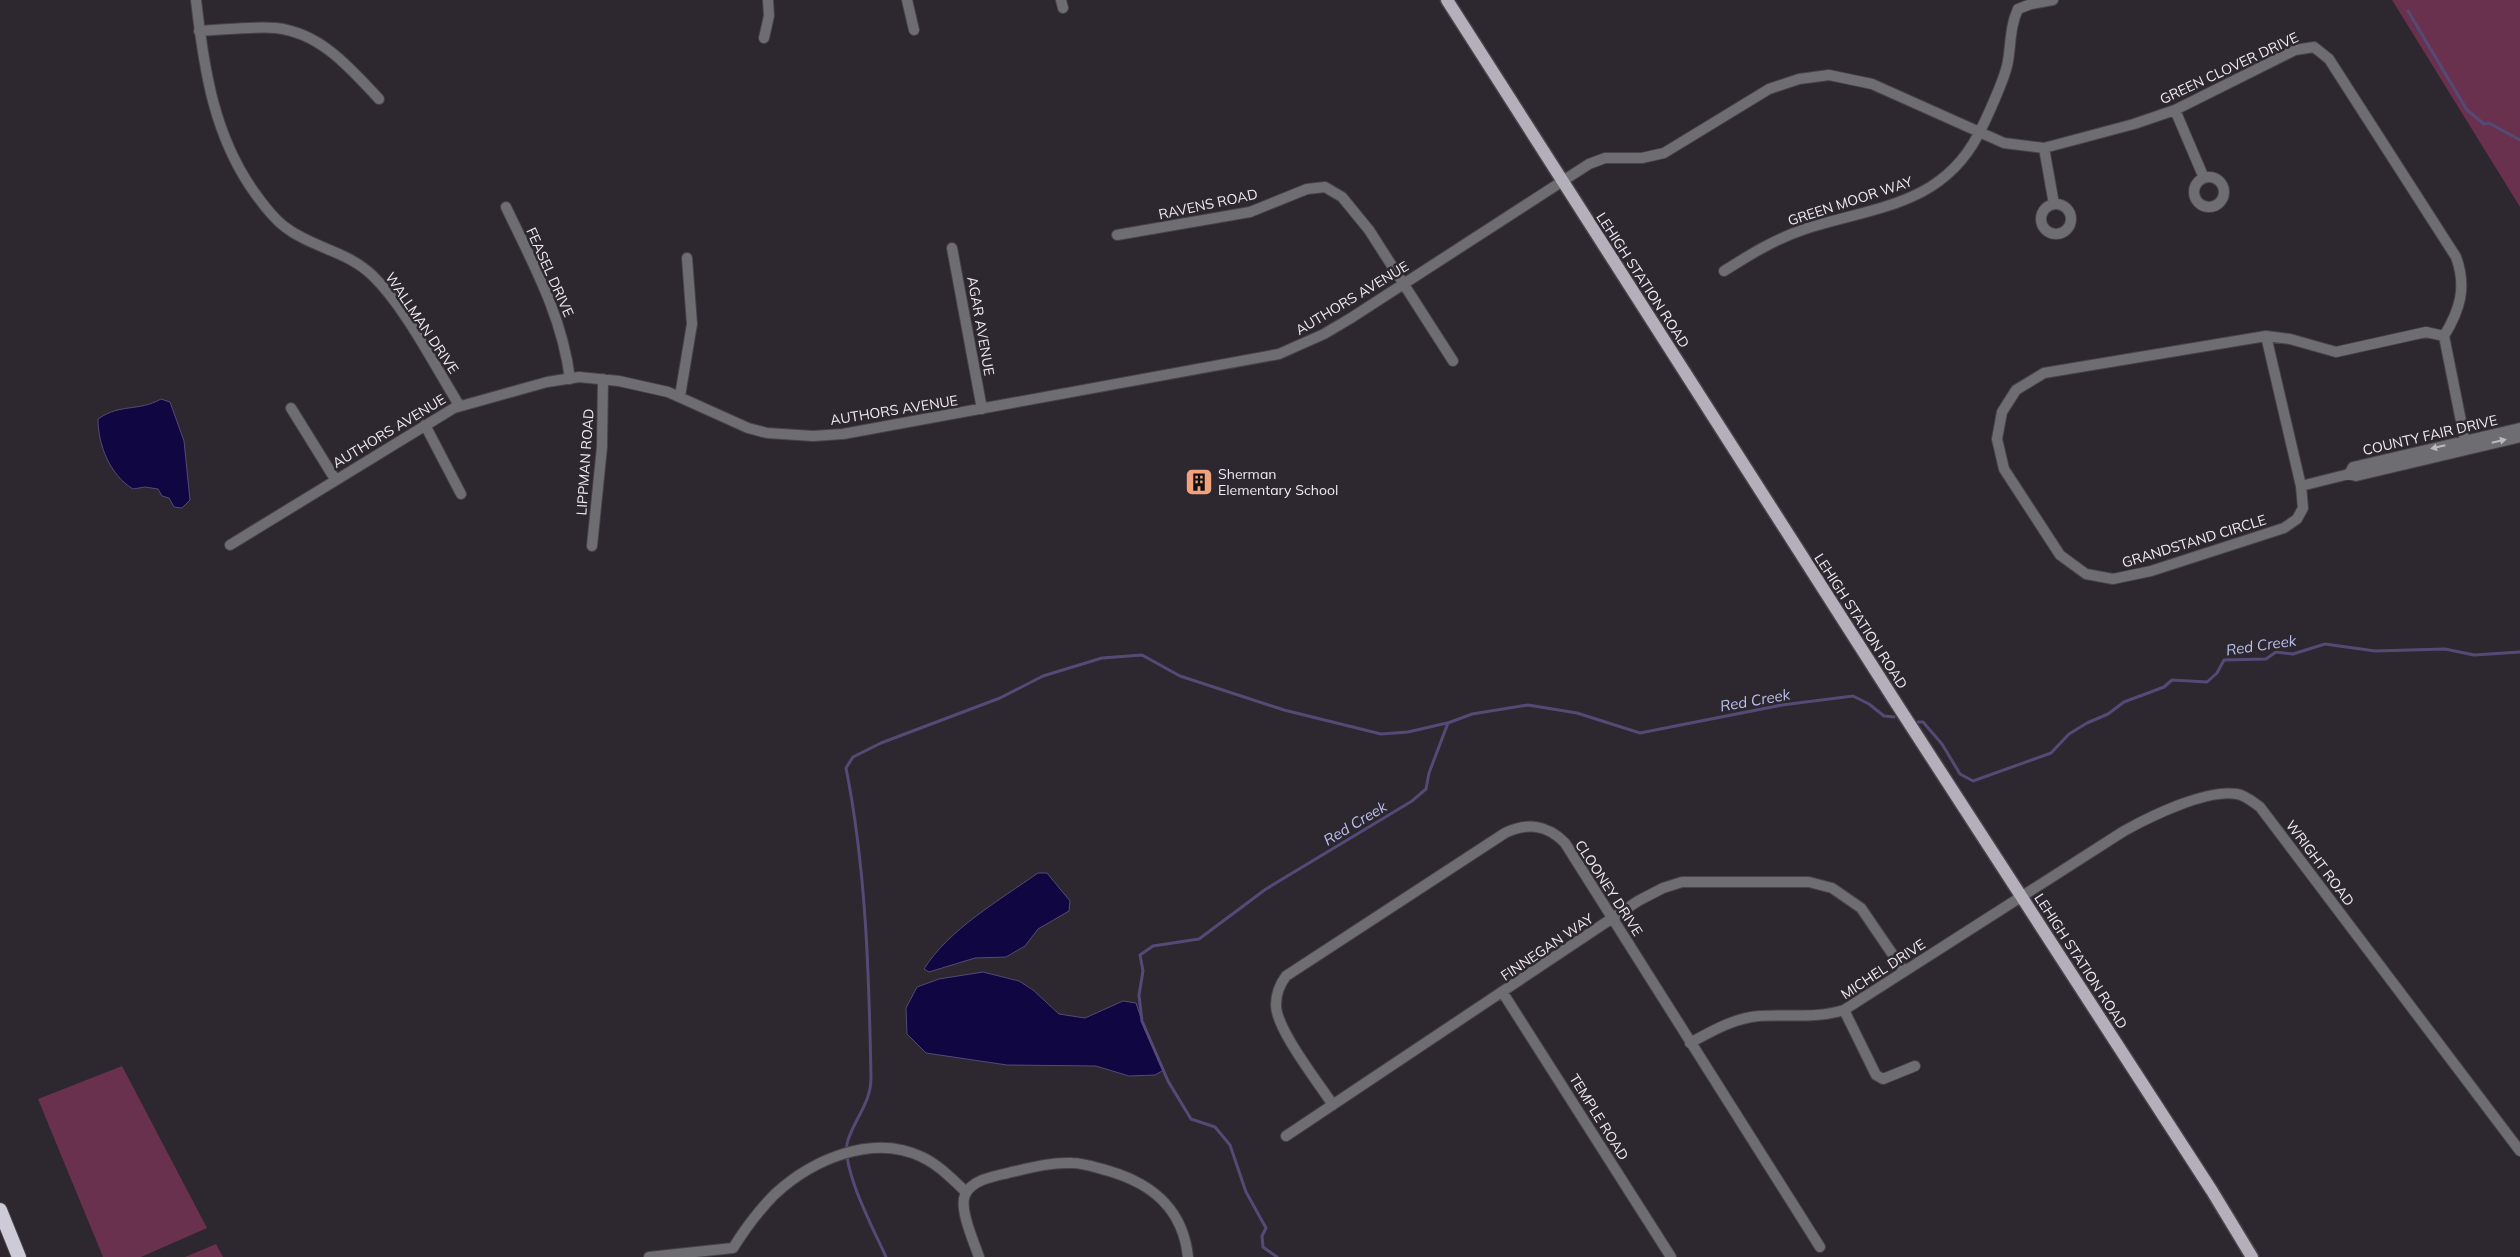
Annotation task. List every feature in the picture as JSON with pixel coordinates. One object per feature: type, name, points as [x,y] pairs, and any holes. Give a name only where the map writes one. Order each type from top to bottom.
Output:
[{"type":"highway","points":[[0,1210],[19,1257]]},
{"type":"main road","name":"LEHIGH STATION ROAD","points":[[1447,0],[2212,1191],[2252,1257]]},
{"type":"street","name":"WALLMAN DRIVE","points":[[196,0],[199,31],[217,120],[225,142],[250,186],[283,226],[300,238],[357,262],[373,275],[402,313],[459,405]]},
{"type":"street","points":[[764,38],[769,16],[768,0]]},
{"type":"street","points":[[907,0],[914,30]]},
{"type":"street","name":"GREEN MOOR WAY","points":[[1724,271],[1757,250],[1788,235],[1899,202],[1932,188],[1958,165],[1979,134],[2008,63],[2012,24],[2018,9],[2031,4],[2053,0]]},
{"type":"street","points":[[199,31],[277,28],[298,33],[334,54],[379,99]]},
{"type":"street","name":"GREEN CLOVER DRIVE","points":[[1563,183],[1597,160],[1612,157],[1642,158],[1664,153],[1769,89],[1814,76],[1842,76],[1872,84],[1979,134],[2004,143],[2044,148],[2126,127],[2175,110],[2295,50],[2308,46],[2320,49],[2329,59],[2456,257],[2460,270],[2462,291],[2455,318],[2444,336]]},
{"type":"street","points":[[2175,110],[2204,178]]},
{"type":"street","points":[[2044,148],[2054,204]]},
{"type":"street","name":"AUTHORS AVENUE","points":[[230,545],[459,405],[525,387],[570,378],[603,379],[641,385],[680,396],[748,428],[784,435],[843,434],[1279,354],[1324,334],[1563,183]]},
{"type":"street","name":"RAVENS ROAD","points":[[1117,236],[1244,214],[1281,201],[1306,189],[1325,187],[1342,197],[1380,244],[1454,361]]},
{"type":"street","name":"FEASEL DRIVE","points":[[506,207],[558,319],[570,378]]},
{"type":"street","name":"AGAR AVENUE","points":[[952,248],[982,409]]},
{"type":"street","points":[[680,396],[690,346],[692,324],[687,258]]},
{"type":"street","name":"GRANDSTAND CIRCLE","points":[[2266,336],[2301,486],[2303,508],[2297,519],[2284,528],[2151,571],[2113,579],[2086,574],[2060,555],[2004,469],[1997,439],[2002,412],[2016,390],[2044,372],[2266,336],[2290,338],[2336,352],[2426,332],[2444,336]]},
{"type":"street","points":[[2444,336],[2465,441]]},
{"type":"street","name":"LIPPMAN ROAD","points":[[592,546],[602,457],[603,379]]},
{"type":"street","points":[[291,408],[335,480]]},
{"type":"street","points":[[424,425],[461,494]]},
{"type":"street","name":"COUNTY FAIR DRIVE","points":[[2349,474],[2353,467],[2520,428]]},
{"type":"street","name":"COUNTY FAIR DRIVE","points":[[2301,486],[2349,474],[2356,476],[2520,437]]},
{"type":"street","name":"WRIGHT ROAD","points":[[2021,896],[2150,817],[2174,807],[2226,794],[2238,794],[2250,799],[2260,807],[2290,846],[2520,1151]]},
{"type":"street","name":"CLOONEY DRIVE","points":[[1333,1104],[1286,1034],[1277,1014],[1276,1005],[1279,990],[1292,972],[1505,833],[1523,826],[1547,829],[1560,838],[1613,918],[1820,1247]]},
{"type":"street","name":"FINNEGAN WAY","points":[[1286,1136],[1503,993],[1638,901],[1663,888],[1682,882],[1702,880],[1822,884],[1844,894],[1861,908],[1904,971]]},
{"type":"street","name":"MICHEL DRIVE","points":[[1690,1043],[1719,1028],[1746,1018],[1758,1016],[1825,1016],[1844,1010],[2021,896]]},
{"type":"street","name":"TEMPLE ROAD","points":[[1503,993],[1671,1257]]},
{"type":"street","points":[[1844,1010],[1876,1075],[1883,1079],[1915,1066]]},
{"type":"street","points":[[649,1257],[734,1248],[757,1215],[774,1195],[796,1177],[846,1153],[883,1148],[902,1150],[921,1156],[937,1166],[966,1192]]},
{"type":"street","points":[[979,1257],[964,1208],[966,1192],[972,1186],[994,1176],[1050,1164],[1073,1163],[1106,1170],[1144,1186],[1160,1197],[1171,1209],[1184,1233],[1188,1257]]},
{"type":"shaded area","points":[[2392,0],[2520,0],[2520,207]]},
{"type":"shaded area","points":[[161,399],[170,402],[184,441],[190,500],[182,508],[174,507],[169,498],[162,496],[158,489],[145,487],[133,489],[125,483],[112,468],[100,439],[98,419],[114,411],[153,403]]},
{"type":"shaded area","points":[[1038,873],[1047,873],[1070,901],[1069,911],[1038,929],[1025,946],[1006,957],[975,958],[929,972],[924,969],[934,955],[961,928]]},
{"type":"shaded area","points":[[983,972],[1019,981],[1033,990],[1059,1014],[1085,1018],[1123,1001],[1136,1003],[1145,1030],[1164,1070],[1155,1075],[1129,1076],[1096,1066],[1007,1065],[926,1053],[907,1034],[906,1008],[917,987],[939,979]]},
{"type":"shaded area","points":[[122,1066],[207,1228],[141,1257],[103,1257],[38,1099]]},
{"type":"shaded area","points":[[216,1244],[223,1257],[185,1257]]},
{"type":"waterway","points":[[2408,11],[2467,110],[2484,124],[2489,123],[2520,140]]},
{"type":"waterway","name":"Red Creek","points":[[1918,722],[1923,722],[1942,744],[1960,774],[1973,781],[2051,753],[2069,734],[2087,723],[2108,714],[2124,702],[2164,687],[2172,680],[2207,682],[2217,673],[2224,660],[2266,659],[2276,652],[2293,654],[2325,644],[2375,651],[2445,649],[2474,655],[2520,652]]},
{"type":"waterway","points":[[886,1257],[853,1181],[847,1151],[851,1131],[869,1094],[871,1077],[869,999],[862,883],[853,806],[846,768],[853,757],[881,743],[1000,698],[1043,676],[1102,658],[1142,655],[1180,676],[1284,710],[1381,734],[1408,732],[1447,723]]},
{"type":"waterway","name":"Red Creek","points":[[1277,1257],[1263,1247],[1262,1236],[1266,1228],[1246,1192],[1230,1145],[1215,1127],[1191,1119],[1168,1081],[1142,1021],[1139,995],[1143,971],[1140,955],[1153,946],[1199,939],[1266,889],[1412,801],[1426,789],[1429,773],[1448,723],[1472,714],[1528,705],[1577,713],[1640,733],[1782,705],[1853,696],[1869,704],[1884,716],[1894,717]]},
{"type":"place","name":"Sherman Elementary School","points":[[1199,482]]}]
